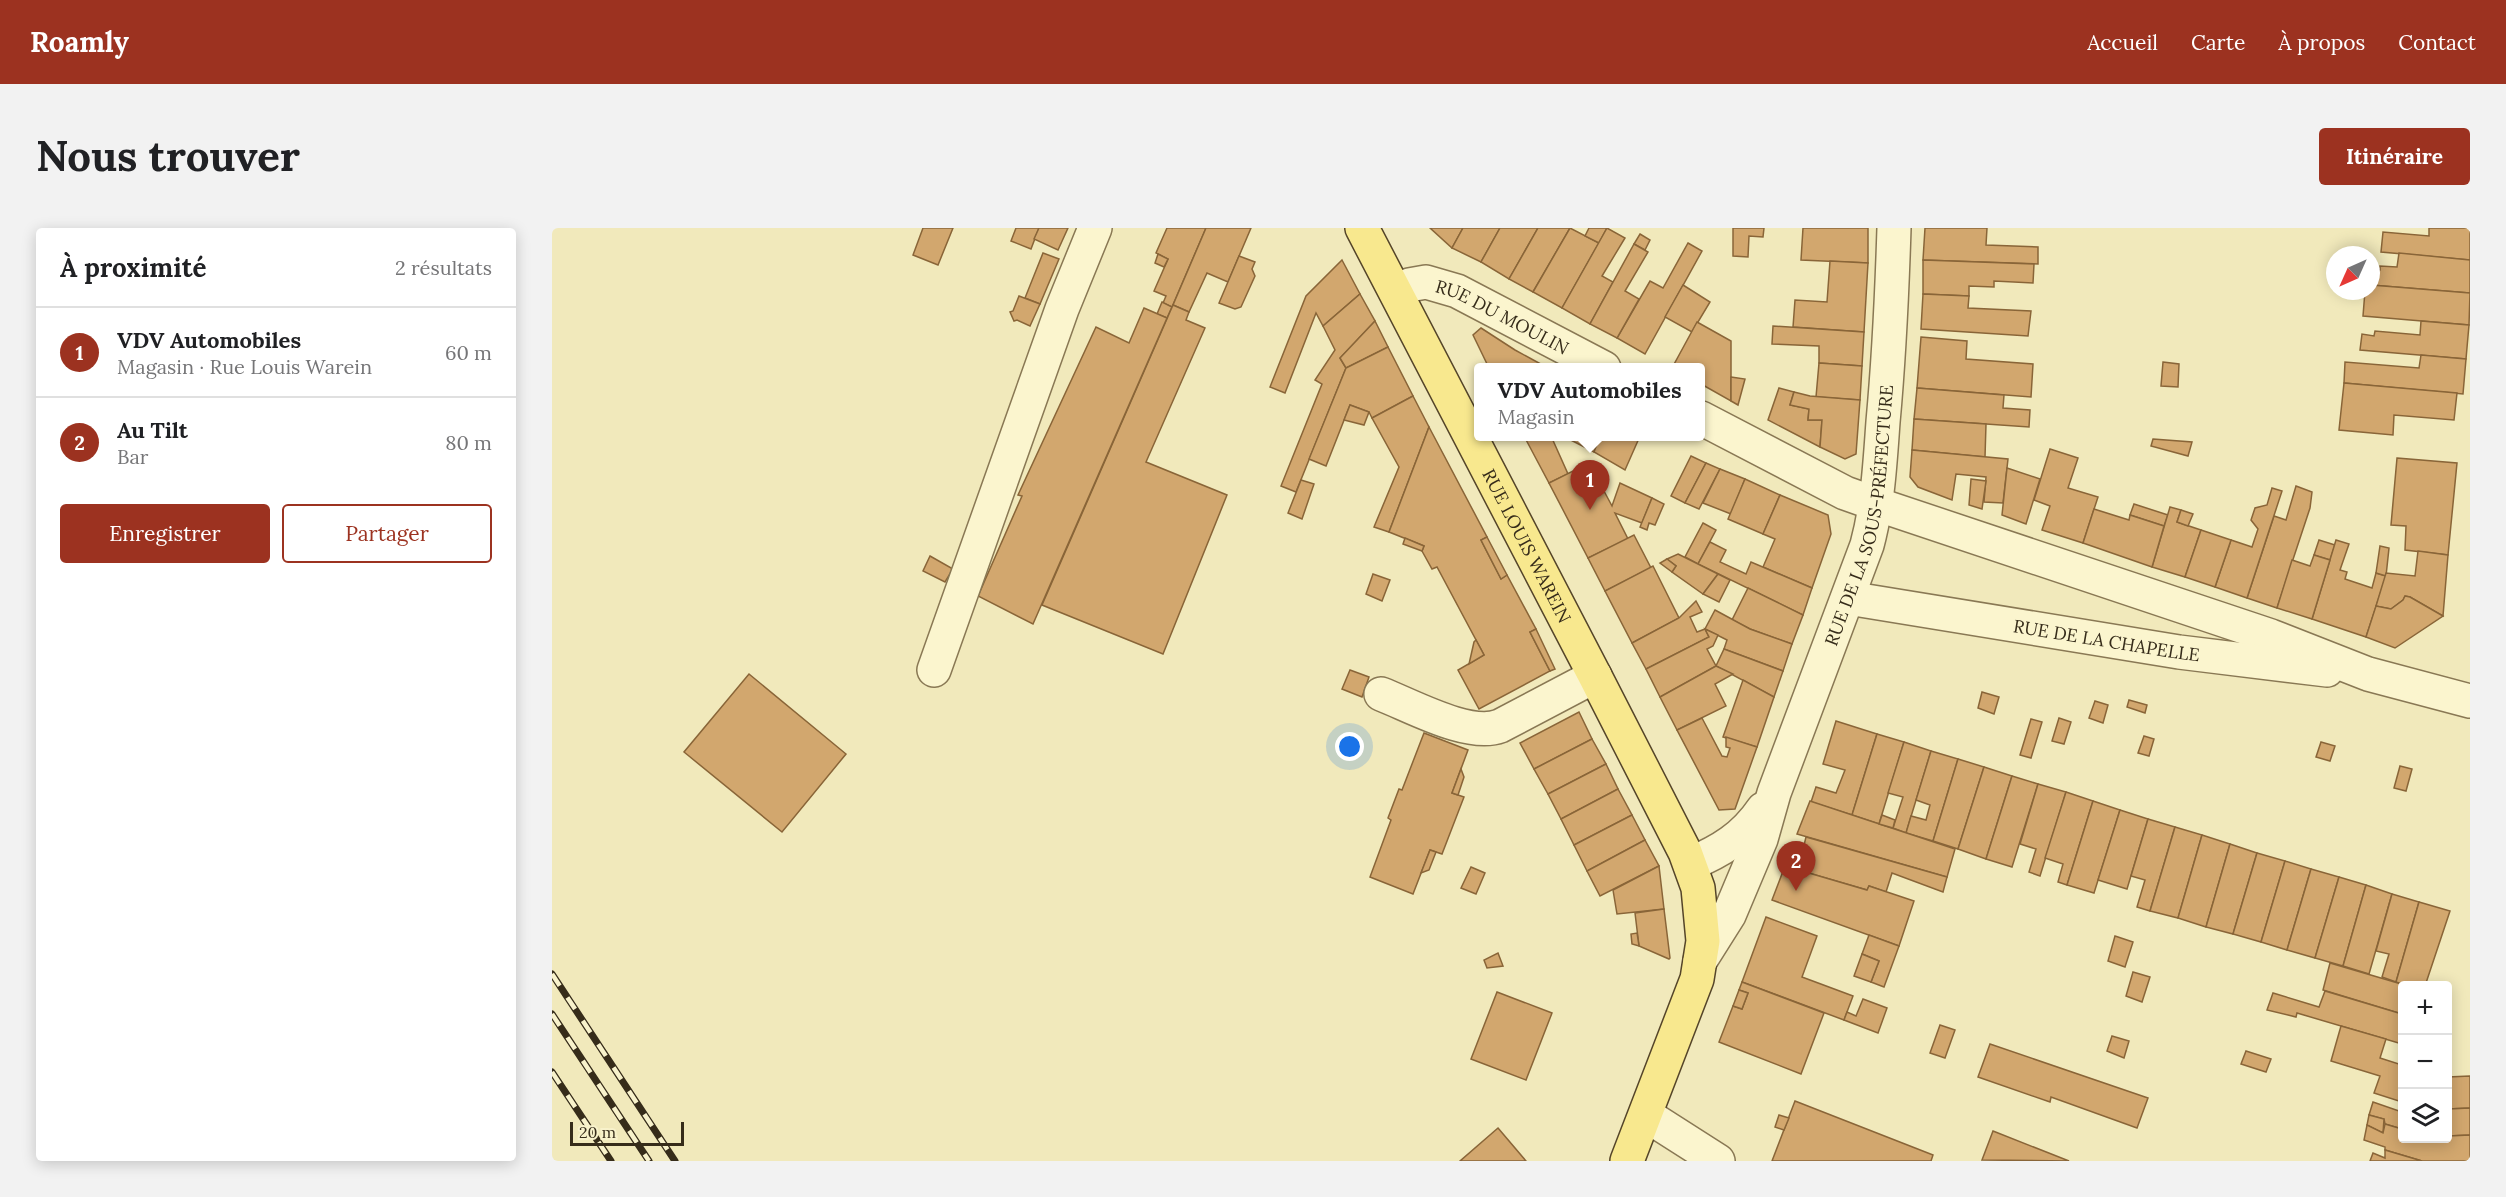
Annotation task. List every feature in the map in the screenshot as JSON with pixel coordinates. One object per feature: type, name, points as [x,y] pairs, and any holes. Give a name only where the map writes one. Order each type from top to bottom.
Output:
[{"type":"main road","name":"RUE LOUIS WAREIN","points":[[1362,228],[1596,676],[1690,864],[1698,888],[1702,915],[1700,961],[1693,992],[1627,1161]]},
{"type":"street","points":[[934,670],[1062,309],[1095,228]]},
{"type":"street","name":"RUE DE LA SOUS-PRÉFECTURE","points":[[1700,961],[1734,904],[1761,839],[1774,793],[1867,545],[1876,504],[1891,330],[1894,228]]},
{"type":"street","name":"RUE DU MOULIN","points":[[1396,292],[1409,285],[1426,282],[1457,291],[1594,363]]},
{"type":"street","points":[[1705,420],[1845,493],[1876,504]]},
{"type":"street","name":"RUE DE LA CHAPELLE","points":[[1876,504],[2271,636],[2368,674],[2470,701]]},
{"type":"street","name":"RUE DE LA CHAPELLE","points":[[1848,598],[2179,652],[2368,674]]},
{"type":"street","points":[[1381,694],[1461,726],[1486,731],[1596,676]]},
{"type":"street","name":"RUE DE LA SOUS-PRÉFECTURE","points":[[1690,864],[1735,842],[1752,825],[1774,793]]},
{"type":"street","points":[[1646,1115],[1718,1161]]},
{"type":"building","points":[[923,228],[953,228],[938,265],[913,255]]},
{"type":"building","points":[[1016,228],[1039,228],[1031,249],[1011,241]]},
{"type":"building","points":[[1039,228],[1068,228],[1058,250],[1034,239]]},
{"type":"building","points":[[1167,228],[1206,228],[1172,307],[1163,303],[1166,296],[1154,291],[1168,259],[1156,253]]},
{"type":"building","points":[[1206,228],[1251,228],[1228,282],[1207,273],[1189,312],[1173,305]]},
{"type":"building","points":[[1430,228],[1463,228],[1452,248]]},
{"type":"building","points":[[1463,228],[1500,228],[1481,262],[1452,248]]},
{"type":"building","points":[[1500,228],[1538,228],[1509,279],[1481,262]]},
{"type":"building","points":[[1538,228],[1570,228],[1533,292],[1509,279]]},
{"type":"building","points":[[1570,228],[1599,243],[1562,308],[1533,292]]},
{"type":"building","points":[[1589,228],[1607,228],[1599,243],[1585,236]]},
{"type":"building","points":[[1607,228],[1625,238],[1602,276],[1613,282],[1590,324],[1562,308]]},
{"type":"building","points":[[1733,228],[1764,228],[1763,237],[1749,236],[1748,257],[1733,256]]},
{"type":"building","points":[[1803,228],[1868,228],[1868,263],[1801,260]]},
{"type":"building","points":[[1925,228],[1987,228],[1986,245],[2038,247],[2038,264],[1923,260]]},
{"type":"building","points":[[2429,228],[2470,228],[2470,260],[2381,252],[2383,232],[2429,236]]},
{"type":"building","points":[[1640,234],[1650,240],[1645,250],[1634,244]]},
{"type":"building","points":[[1688,243],[1702,251],[1645,354],[1617,338],[1650,281],[1663,288]]},
{"type":"building","points":[[1634,244],[1648,252],[1625,291],[1639,299],[1617,338],[1590,324]]},
{"type":"building","points":[[1043,253],[1059,259],[1040,304],[1025,298]]},
{"type":"building","points":[[2399,253],[2470,260],[2470,293],[2380,286],[2380,266],[2397,267]]},
{"type":"building","points":[[1158,254],[1168,259],[1164,267],[1155,263]]},
{"type":"building","points":[[1239,256],[1255,262],[1252,269],[1255,276],[1241,307],[1235,309],[1219,303]]},
{"type":"building","points":[[1342,260],[1360,294],[1323,326],[1316,313],[1285,393],[1270,387],[1306,296]]},
{"type":"building","points":[[1923,260],[2034,264],[2033,283],[1994,281],[1994,287],[1969,286],[1969,296],[1923,294]]},
{"type":"building","points":[[1830,261],[1868,263],[1864,332],[1793,327],[1795,300],[1827,302]]},
{"type":"building","points":[[1683,285],[1710,302],[1692,332],[1665,317]]},
{"type":"building","points":[[2380,286],[2470,293],[2469,325],[2363,316],[2364,300],[2380,300]]},
{"type":"building","points":[[1360,294],[1375,321],[1340,358],[1346,368],[1296,492],[1281,486],[1322,384],[1315,380],[1335,350],[1323,326]]},
{"type":"building","points":[[1923,294],[1969,296],[1968,308],[2031,311],[2028,336],[1921,329]]},
{"type":"building","points":[[1019,296],[1040,304],[1030,326],[1017,320],[1014,321],[1010,312],[1013,311]]},
{"type":"building","points":[[1162,302],[1172,307],[1167,318],[1157,314]]},
{"type":"building","points":[[1173,305],[1189,312],[1186,320],[1205,328],[1146,462],[1227,495],[1163,654],[1042,605]]},
{"type":"building","points":[[1144,308],[1167,318],[1033,624],[978,596],[1022,496],[1018,495],[1096,327],[1129,343]]},
{"type":"building","points":[[1375,321],[1388,347],[1346,368],[1340,358]]},
{"type":"building","points":[[2421,321],[2469,325],[2466,359],[2360,350],[2362,334],[2374,336],[2375,331],[2420,335]]},
{"type":"building","points":[[1697,322],[1731,341],[1731,401],[1705,386],[1705,363],[1675,363]]},
{"type":"building","points":[[1773,326],[1864,332],[1862,366],[1819,363],[1819,346],[1772,344]]},
{"type":"building","points":[[1481,328],[1539,363],[1487,363],[1473,335]]},
{"type":"building","points":[[1921,337],[1967,341],[1966,359],[2033,364],[2031,397],[1917,388]]},
{"type":"building","points":[[1388,347],[1413,396],[1372,418],[1369,412],[1350,405],[1326,466],[1309,459],[1346,368]]},
{"type":"building","points":[[2421,355],[2466,359],[2463,394],[2344,383],[2345,362],[2419,368]]},
{"type":"building","points":[[2163,362],[2179,364],[2178,387],[2161,386]]},
{"type":"building","points":[[1819,363],[1862,366],[1860,400],[1816,397]]},
{"type":"building","points":[[1731,377],[1745,379],[1738,405],[1731,401]]},
{"type":"building","points":[[2344,383],[2457,393],[2454,420],[2394,415],[2393,435],[2339,430]]},
{"type":"building","points":[[1779,388],[1794,392],[1790,405],[1809,409],[1808,420],[1822,420],[1820,447],[1768,420]]},
{"type":"building","points":[[1917,388],[2004,395],[2003,408],[2030,410],[2029,427],[1914,419]]},
{"type":"building","points":[[1794,392],[1810,396],[1860,400],[1856,454],[1845,459],[1820,447],[1822,420],[1808,420],[1809,409],[1790,405]]},
{"type":"building","points":[[1413,396],[1429,427],[1389,532],[1374,527],[1399,467],[1372,418]]},
{"type":"building","points":[[1350,405],[1369,412],[1364,425],[1344,420]]},
{"type":"building","points":[[1914,419],[1986,424],[1985,457],[1912,450]]},
{"type":"building","points":[[1429,427],[1487,537],[1481,540],[1501,579],[1507,575],[1536,629],[1530,632],[1550,671],[1479,709],[1458,670],[1484,655],[1437,567],[1432,569],[1422,551],[1424,546],[1389,532]]},
{"type":"building","points":[[2153,439],[2192,442],[2188,456],[2151,446]]},
{"type":"building","points":[[1527,441],[1553,441],[1568,474],[1549,483]]},
{"type":"building","points":[[1573,441],[1598,441],[1594,452]]},
{"type":"building","points":[[1598,441],[1638,441],[1625,470],[1594,452]]},
{"type":"building","points":[[2050,449],[2078,458],[2068,488],[2098,497],[2083,543],[2042,530],[2050,506],[2034,500]]},
{"type":"building","points":[[1912,450],[2008,459],[2003,503],[1984,502],[1986,477],[1956,474],[1952,500],[1918,487],[1910,477]]},
{"type":"building","points":[[1691,456],[1706,463],[1685,503],[1671,496]]},
{"type":"building","points":[[2397,458],[2457,463],[2448,555],[2405,550],[2406,526],[2391,525]]},
{"type":"building","points":[[1589,463],[1612,506],[1620,483],[1652,498],[1642,523],[1615,513],[1628,539],[1588,558],[1549,483]]},
{"type":"building","points":[[1706,463],[1720,469],[1699,509],[1685,503]]},
{"type":"building","points":[[2007,468],[2040,479],[2026,524],[2002,515]]},
{"type":"building","points":[[1720,469],[1745,479],[1731,514],[1703,503]]},
{"type":"building","points":[[1745,479],[1780,495],[1763,534],[1728,519]]},
{"type":"building","points":[[1971,479],[1986,481],[1982,509],[1969,505]]},
{"type":"building","points":[[1301,480],[1314,484],[1302,519],[1288,513]]},
{"type":"building","points":[[2296,486],[2312,492],[2310,508],[2277,608],[2247,598],[2274,516],[2286,520]]},
{"type":"building","points":[[2272,488],[2282,491],[2247,598],[2215,587],[2231,540],[2252,547],[2258,529],[2251,520],[2255,508],[2267,505]]},
{"type":"building","points":[[1780,495],[1828,515],[1831,534],[1812,588],[1763,567],[1775,539],[1763,534]]},
{"type":"building","points":[[1652,498],[1664,504],[1655,525],[1649,523],[1647,530],[1640,527]]},
{"type":"building","points":[[2134,504],[2168,515],[2164,526],[2130,515]]},
{"type":"building","points":[[2170,507],[2181,510],[2177,522],[2201,530],[2185,577],[2152,567]]},
{"type":"building","points":[[2094,509],[2129,520],[2130,515],[2164,526],[2152,567],[2083,543]]},
{"type":"building","points":[[2181,510],[2193,514],[2188,526],[2177,522]]},
{"type":"building","points":[[1703,523],[1716,530],[1698,564],[1685,557]]},
{"type":"building","points":[[2201,530],[2231,540],[2215,587],[2185,577]]},
{"type":"building","points":[[1634,535],[1651,568],[1605,591],[1588,558]]},
{"type":"building","points":[[1487,537],[1507,575],[1501,579],[1481,540]]},
{"type":"building","points":[[1405,538],[1424,546],[1422,551],[1403,544]]},
{"type":"building","points":[[2319,540],[2335,545],[2330,560],[2314,555]]},
{"type":"building","points":[[2336,540],[2349,544],[2340,570],[2347,572],[2345,579],[2372,588],[2376,573],[2386,576],[2366,637],[2312,619]]},
{"type":"building","points":[[1710,542],[1726,550],[1720,562],[1746,574],[1751,562],[1812,588],[1803,615],[1698,564]]},
{"type":"building","points":[[2380,546],[2389,548],[2386,576],[2376,573]]},
{"type":"building","points":[[2418,551],[2448,555],[2443,616],[2405,596],[2391,609],[2376,606],[2386,573],[2415,576]]},
{"type":"building","points":[[1678,554],[1718,574],[1703,594],[1672,572],[1676,566],[1667,559]]},
{"type":"building","points":[[2314,555],[2330,560],[2312,619],[2277,608],[2292,560],[2310,566]]},
{"type":"building","points":[[930,556],[953,569],[945,582],[923,571]]},
{"type":"building","points":[[1667,559],[1676,566],[1672,572],[1660,563]]},
{"type":"building","points":[[1653,566],[1679,618],[1632,643],[1605,591]]},
{"type":"building","points":[[1373,574],[1390,580],[1382,601],[1366,594]]},
{"type":"building","points":[[1718,574],[1730,580],[1719,602],[1703,594]]},
{"type":"building","points":[[1748,588],[1803,615],[1792,644],[1732,620]]},
{"type":"building","points":[[2405,596],[2443,616],[2395,648],[2366,637],[2376,606],[2391,609]]},
{"type":"building","points":[[1696,601],[1702,612],[1690,617],[1697,632],[1705,629],[1709,637],[1646,669],[1632,643],[1679,618]]},
{"type":"building","points":[[1715,610],[1750,629],[1792,644],[1783,671],[1724,649],[1727,640],[1705,629]]},
{"type":"building","points":[[1536,629],[1555,669],[1550,671],[1530,632]]},
{"type":"building","points":[[1705,629],[1718,635],[1713,646],[1707,649],[1716,666],[1660,697],[1646,669],[1709,637]]},
{"type":"building","points":[[1476,640],[1484,655],[1469,664],[1474,642]]},
{"type":"building","points":[[1724,649],[1783,671],[1774,697],[1716,666]]},
{"type":"building","points":[[1716,666],[1733,674],[1715,684],[1726,706],[1677,730],[1660,697]]},
{"type":"building","points":[[1350,670],[1369,677],[1362,697],[1342,689]]},
{"type":"building","points":[[749,674],[846,754],[782,832],[684,752]]},
{"type":"building","points":[[1743,680],[1774,697],[1757,747],[1723,737]]},
{"type":"building","points":[[1982,692],[1999,697],[1994,714],[1978,708]]},
{"type":"building","points":[[2129,700],[2147,705],[2145,713],[2127,707]]},
{"type":"building","points":[[2095,701],[2108,705],[2103,723],[2089,718]]},
{"type":"building","points":[[1579,712],[1592,739],[1534,769],[1520,743]]},
{"type":"building","points":[[1702,718],[1722,756],[1727,757],[1730,748],[1726,747],[1726,737],[1757,747],[1735,809],[1719,810],[1677,730]]},
{"type":"building","points":[[2059,718],[2071,722],[2064,744],[2052,741]]},
{"type":"building","points":[[2031,719],[2042,722],[2031,758],[2020,755]]},
{"type":"building","points":[[1836,721],[1877,734],[1852,815],[1811,802],[1816,787],[1836,793],[1845,770],[1823,764]]},
{"type":"building","points":[[1424,733],[1468,750],[1452,793],[1464,797],[1442,854],[1430,850],[1413,894],[1370,877],[1391,820],[1388,818],[1399,789],[1402,790]]},
{"type":"building","points":[[1877,734],[1904,742],[1879,824],[1852,815]]},
{"type":"building","points":[[2144,736],[2154,739],[2149,756],[2138,753]]},
{"type":"building","points":[[1592,739],[1606,764],[1548,794],[1534,769]]},
{"type":"building","points":[[1904,742],[1931,751],[1906,833],[1893,828],[1903,797],[1888,793]]},
{"type":"building","points":[[2321,742],[2335,746],[2330,761],[2316,757]]},
{"type":"building","points":[[1931,751],[1958,759],[1933,841],[1906,833],[1911,816],[1926,820],[1930,805],[1916,800]]},
{"type":"building","points":[[1958,759],[1984,767],[1958,849],[1933,841]]},
{"type":"building","points":[[1606,764],[1618,789],[1561,819],[1548,794]]},
{"type":"building","points":[[2400,766],[2412,769],[2406,791],[2394,788]]},
{"type":"building","points":[[1984,767],[2012,776],[1986,859],[1958,849]]},
{"type":"building","points":[[1461,769],[1464,777],[1458,795],[1452,793]]},
{"type":"building","points":[[2012,776],[2038,784],[2012,867],[1986,859]]},
{"type":"building","points":[[2038,784],[2066,792],[2040,876],[2029,872],[2036,849],[2020,844]]},
{"type":"building","points":[[1618,789],[1632,815],[1574,845],[1561,819]]},
{"type":"building","points":[[2066,792],[2093,801],[2067,885],[2058,882],[2063,864],[2045,858]]},
{"type":"building","points":[[1810,801],[1955,849],[1947,877],[1797,834]]},
{"type":"building","points":[[2093,801],[2120,810],[2094,893],[2067,885]]},
{"type":"building","points":[[2120,810],[2148,819],[2127,889],[2098,880]]},
{"type":"building","points":[[1632,815],[1645,840],[1587,871],[1574,845]]},
{"type":"building","points":[[1882,815],[1895,820],[1893,828],[1879,824]]},
{"type":"building","points":[[2148,819],[2175,827],[2150,911],[2137,907],[2145,880],[2131,876]]},
{"type":"building","points":[[2175,827],[2202,835],[2178,918],[2150,911]]},
{"type":"building","points":[[2202,835],[2230,844],[2206,927],[2178,918]]},
{"type":"building","points":[[1806,837],[1947,877],[1943,892],[1892,873],[1886,892],[1869,886],[1867,890],[1798,870]]},
{"type":"building","points":[[1645,840],[1659,866],[1600,896],[1587,871]]},
{"type":"building","points":[[2230,844],[2257,853],[2233,934],[2206,927]]},
{"type":"building","points":[[1430,850],[1436,852],[1429,870],[1421,873]]},
{"type":"building","points":[[2257,853],[2285,861],[2261,942],[2233,934]]},
{"type":"building","points":[[2285,861],[2311,869],[2287,950],[2261,942]]},
{"type":"building","points":[[1659,866],[1664,909],[1617,914],[1613,890]]},
{"type":"building","points":[[1785,866],[1867,890],[1869,886],[1914,901],[1899,946],[1772,900]]},
{"type":"building","points":[[1471,867],[1485,873],[1476,894],[1461,888]]},
{"type":"building","points":[[2311,869],[2339,877],[2315,958],[2287,950]]},
{"type":"building","points":[[2339,877],[2366,885],[2343,966],[2315,958]]},
{"type":"building","points":[[2366,885],[2392,894],[2369,974],[2343,966]]},
{"type":"building","points":[[2392,894],[2419,902],[2396,982],[2382,977],[2389,954],[2376,951]]},
{"type":"building","points":[[2419,902],[2450,911],[2427,981],[2396,982]]},
{"type":"building","points":[[1664,909],[1669,959],[1639,946],[1635,913]]},
{"type":"building","points":[[1766,917],[1817,936],[1802,977],[1853,996],[1844,1020],[1742,982]]},
{"type":"building","points":[[1637,933],[1639,946],[1632,944],[1631,934]]},
{"type":"building","points":[[1869,935],[1899,946],[1884,987],[1871,982],[1879,961],[1862,954]]},
{"type":"building","points":[[2115,936],[2133,942],[2125,967],[2108,961]]},
{"type":"building","points":[[1498,953],[1503,966],[1487,968],[1484,960]]},
{"type":"building","points":[[1862,954],[1879,961],[1871,982],[1854,976]]},
{"type":"building","points":[[2330,963],[2398,983],[2398,1013],[2323,990]]},
{"type":"building","points":[[2133,972],[2150,977],[2142,1002],[2126,996]]},
{"type":"building","points":[[1742,982],[1824,1013],[1801,1074],[1719,1042],[1733,1006],[1742,1009],[1748,993],[1739,990]]},
{"type":"building","points":[[1739,990],[1748,993],[1742,1009],[1733,1006]]},
{"type":"building","points":[[2325,991],[2398,1013],[2398,1043],[2297,1013],[2296,1017],[2267,1010],[2273,993],[2319,1007]]},
{"type":"building","points":[[1497,992],[1552,1013],[1526,1080],[1471,1059]]},
{"type":"building","points":[[1863,999],[1887,1008],[1878,1033],[1844,1020],[1847,1012],[1856,1016]]},
{"type":"building","points":[[1940,1025],[1955,1030],[1945,1058],[1930,1053]]},
{"type":"building","points":[[2341,1026],[2386,1039],[2380,1058],[2398,1064],[2398,1101],[2374,1093],[2380,1076],[2331,1061]]},
{"type":"building","points":[[2112,1036],[2129,1041],[2124,1058],[2107,1051]]},
{"type":"building","points":[[1990,1044],[2148,1098],[2137,1128],[2051,1097],[2050,1102],[1978,1077]]},
{"type":"building","points":[[2246,1051],[2271,1059],[2266,1072],[2241,1064]]},
{"type":"building","points":[[2470,1076],[2470,1108],[2452,1109],[2452,1077]]},
{"type":"building","points":[[1795,1101],[1933,1155],[1931,1161],[1772,1161]]},
{"type":"building","points":[[2373,1102],[2398,1111],[2398,1128],[2385,1124],[2384,1119],[2369,1115]]},
{"type":"building","points":[[2470,1108],[2470,1135],[2452,1136],[2452,1109]]},
{"type":"building","points":[[1779,1115],[1789,1118],[1784,1130],[1775,1127]]},
{"type":"building","points":[[2369,1115],[2384,1119],[2383,1133],[2367,1125]]},
{"type":"building","points":[[2385,1124],[2398,1128],[2398,1143],[2452,1143],[2452,1136],[2470,1135],[2470,1161],[2422,1161],[2385,1150],[2385,1147],[2364,1140],[2367,1125],[2383,1133]]},
{"type":"building","points":[[1498,1128],[1526,1161],[1460,1161]]},
{"type":"building","points":[[1993,1131],[2069,1161],[1982,1160]]},
{"type":"building","points":[[2385,1150],[2422,1161],[2370,1161],[2373,1153],[2385,1158]]},
{"type":"railway","points":[[552,974],[675,1161]]},
{"type":"railway","points":[[552,1014],[649,1161]]},
{"type":"railway","points":[[552,1072],[611,1161]]},
{"type":"place","name":"VDV Automobiles","points":[[1590,510]]},
{"type":"place","name":"Au Tilt","points":[[1796,891]]}]
